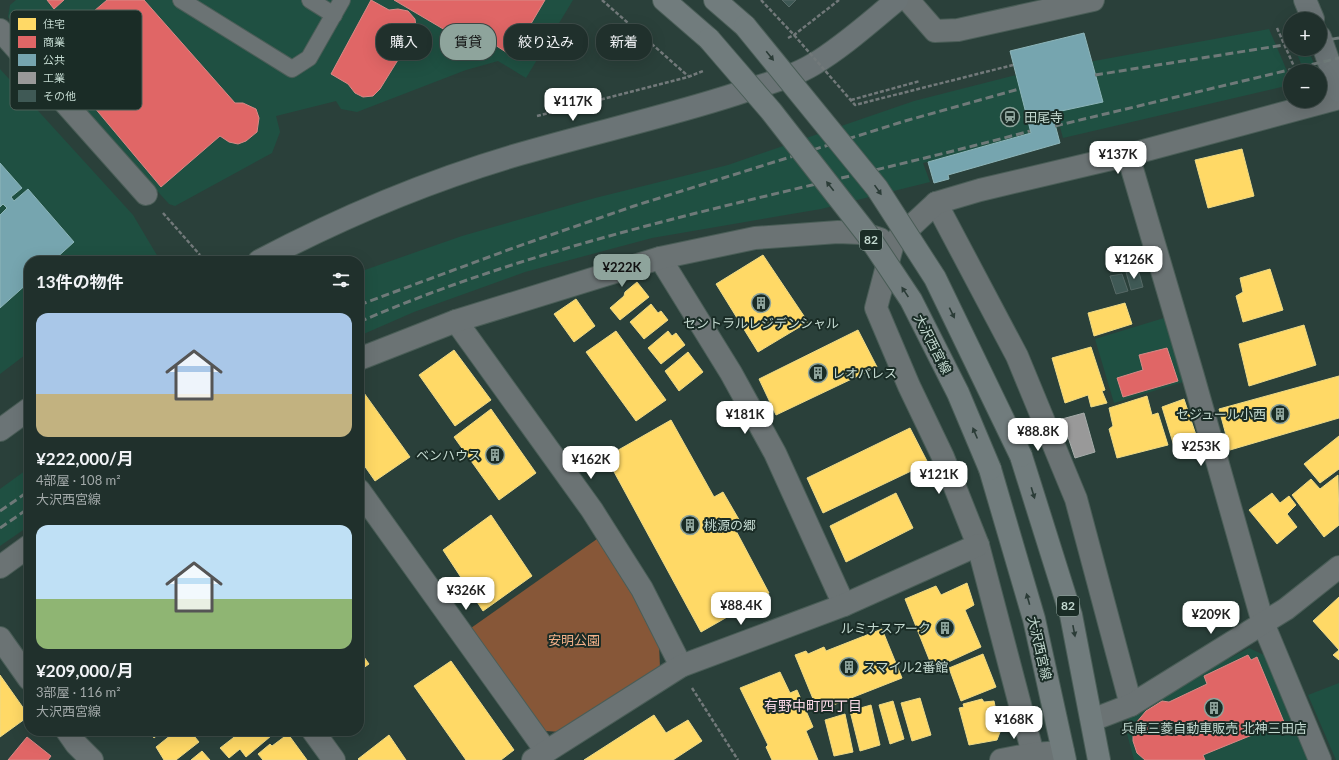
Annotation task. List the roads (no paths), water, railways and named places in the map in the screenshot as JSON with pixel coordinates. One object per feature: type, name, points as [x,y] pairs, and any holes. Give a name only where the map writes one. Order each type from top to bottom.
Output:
[{"type":"main road","name":"大沢西宮線","points":[[664,0],[709,39],[771,111],[857,222],[911,300],[958,393],[990,469],[1034,619],[1064,756]]},
{"type":"main road","name":"82","points":[[715,0],[745,26],[881,194],[935,278],[1021,456],[1071,615],[1099,760]]},
{"type":"street","points":[[268,256],[322,228],[409,190],[519,154],[697,106],[769,83],[813,65],[840,47],[897,0]]},
{"type":"street","points":[[908,0],[935,31],[958,30],[1093,0]]},
{"type":"street","points":[[1305,0],[1310,12]]},
{"type":"street","points":[[0,30],[10,41]]},
{"type":"street","points":[[1327,56],[1339,91]]},
{"type":"street","points":[[1033,754],[978,546],[943,457],[909,386],[876,308],[893,243],[936,203],[980,190],[1128,155],[1339,98]]},
{"type":"street","points":[[71,110],[152,201]]},
{"type":"street","points":[[1128,155],[1191,369],[1263,623],[1320,760]]},
{"type":"street","points":[[936,203],[1017,356],[1076,499],[1131,705]]},
{"type":"street","points":[[364,357],[456,320],[660,258],[755,238],[838,232],[861,233],[893,243]]},
{"type":"street","points":[[660,258],[730,373],[775,453],[844,605]]},
{"type":"street","points":[[456,320],[592,510],[642,589],[681,666]]},
{"type":"street","points":[[0,430],[24,413]]},
{"type":"street","points":[[364,497],[539,756],[681,666],[844,605],[978,546]]},
{"type":"street","points":[[0,567],[24,550]]},
{"type":"street","points":[[1092,720],[1131,705],[1286,609],[1339,567]]},
{"type":"street","points":[[0,638],[24,672]]},
{"type":"street","points":[[70,736],[92,760]]},
{"type":"street","points":[[317,736],[334,760]]},
{"type":"street","points":[[1001,760],[1033,754],[1064,756]]},
{"type":"lane","points":[[181,0],[292,69],[309,58],[342,0]]},
{"type":"lane","points":[[310,0],[334,15]]},
{"type":"railway","points":[[1327,40],[1339,38]]},
{"type":"railway","points":[[1095,75],[1283,45]]},
{"type":"railway","points":[[1055,126],[1339,58]]},
{"type":"railway","points":[[364,303],[516,247],[634,206],[905,121],[1019,89]]},
{"type":"railway","points":[[364,320],[440,290],[523,262],[606,237],[691,214],[1030,131]]},
{"type":"railway","points":[[0,511],[24,494]]},
{"type":"railway","points":[[0,528],[24,511]]},
{"type":"place","name":"田尾寺","points":[[1010,117]]},
{"type":"place","name":"セントラルレジデンシャル","points":[[761,303]]},
{"type":"place","name":"レオパレス","points":[[818,373]]},
{"type":"place","name":"セジュール小西","points":[[1280,414]]},
{"type":"place","name":"ベンハウス","points":[[495,455]]},
{"type":"place","name":"桃源の郷","points":[[690,525]]},
{"type":"place","name":"ルミナスアーク","points":[[945,628]]},
{"type":"place","name":"スマイル2番館","points":[[849,667]]},
{"type":"place","name":"兵庫三菱自動車販売 北神三田店","points":[[1214,708]]},
{"type":"district","name":"有野中町四丁目","points":[[813,706]]},
{"type":"park label","name":"安明公園","points":[[574,640]]}]
